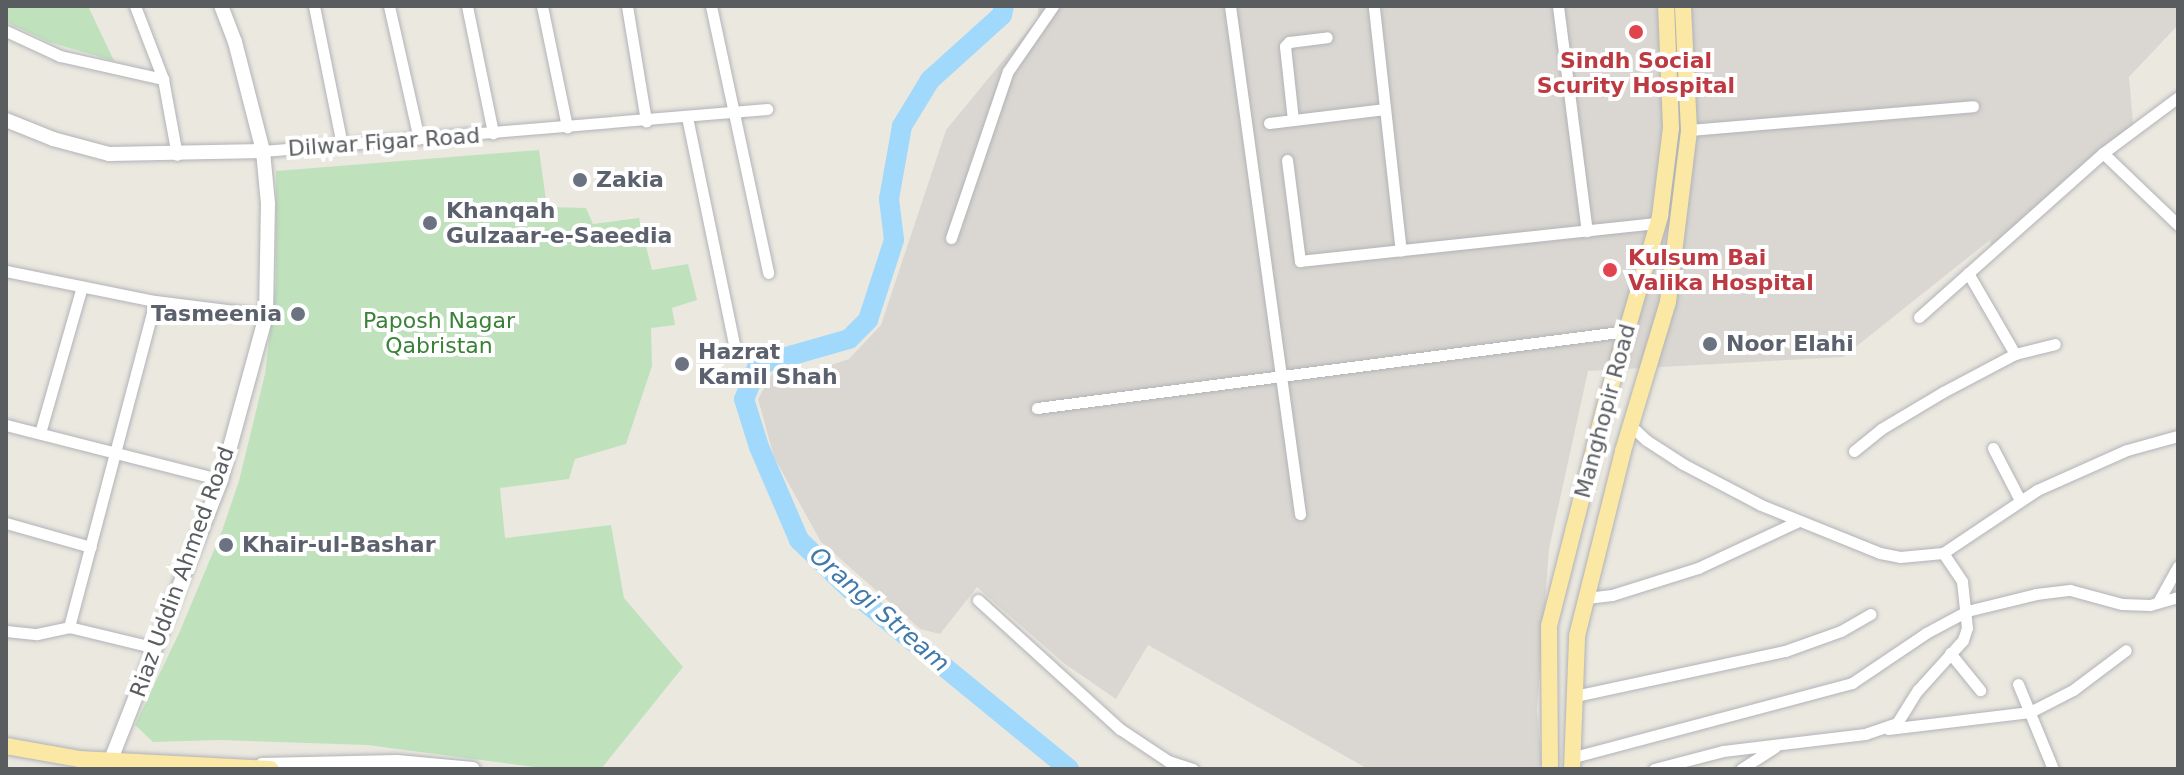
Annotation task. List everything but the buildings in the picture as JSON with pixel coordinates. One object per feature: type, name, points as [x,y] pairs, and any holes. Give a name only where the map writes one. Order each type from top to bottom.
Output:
[{"type":"main road","name":"Riaz Uddin Ahmed Road","points":[[110,762],[221,480],[266,315],[268,204],[263,151],[235,42],[221,6]]},
{"type":"main road","name":"Manghopir Road","points":[[1547,767],[1549,626],[1604,410],[1658,223],[1671,128],[1666,6]]},
{"type":"main road","name":"Manghopir Road","points":[[1573,763],[1577,636],[1631,426],[1668,302],[1689,130],[1683,6]]},
{"type":"main road","name":"Dilwar Figar Road","points":[[6,120],[53,139],[109,154],[263,151]]},
{"type":"main road","points":[[1610,390],[1621,399],[1641,397]]},
{"type":"main road","points":[[1604,410],[1615,408],[1625,412],[1631,426]]},
{"type":"main road","points":[[6,746],[110,762],[271,769]]},
{"type":"main road","points":[[233,766],[397,762],[473,769]]},
{"type":"street","points":[[135,6],[163,79],[177,155]]},
{"type":"street","points":[[314,6],[342,145]]},
{"type":"street","points":[[389,6],[419,139]]},
{"type":"street","points":[[467,6],[493,133]]},
{"type":"street","points":[[542,6],[567,127]]},
{"type":"street","points":[[711,6],[768,273]]},
{"type":"street","points":[[951,238],[1008,71],[1053,6]]},
{"type":"street","points":[[1230,6],[1300,514]]},
{"type":"street","points":[[1558,6],[1587,231]]},
{"type":"street","points":[[630,7],[646,121]]},
{"type":"street","points":[[1374,8],[1401,251]]},
{"type":"street","points":[[6,31],[60,56],[163,79]]},
{"type":"street","points":[[1293,120],[1285,46],[1289,42],[1327,37]]},
{"type":"street","points":[[1919,317],[2103,153],[2178,97]]},
{"type":"street","points":[[1689,130],[1973,106]]},
{"type":"street","name":"Dilwar Figar Road","points":[[263,151],[767,109]]},
{"type":"street","points":[[1269,123],[1385,109]]},
{"type":"street","points":[[687,117],[735,348]]},
{"type":"street","points":[[2103,153],[2178,225]]},
{"type":"street","points":[[1287,160],[1300,261],[1658,223]]},
{"type":"street","points":[[6,271],[155,301],[266,315]]},
{"type":"street","points":[[1968,273],[2015,354]]},
{"type":"street","points":[[40,433],[82,287]]},
{"type":"street","points":[[69,627],[155,301]]},
{"type":"street","points":[[1037,408],[1627,331]]},
{"type":"street","points":[[1854,451],[1911,409],[2015,354],[2055,344]]},
{"type":"street","points":[[6,425],[221,480]]},
{"type":"street","points":[[1631,426],[1646,440],[1683,464],[1799,521],[1890,556],[1943,553],[2020,500],[2127,450],[2178,436]]},
{"type":"street","points":[[1993,448],[2020,500]]},
{"type":"street","points":[[1587,598],[1620,592],[1698,568],[1799,521]]},
{"type":"street","points":[[6,523],[91,547]]},
{"type":"street","points":[[1888,729],[1902,720],[1918,690],[1963,640],[1967,611],[1962,581],[1943,553]]},
{"type":"street","points":[[2158,603],[2178,566]]},
{"type":"street","points":[[1573,763],[1852,683],[1926,633],[1967,611],[2036,594],[2070,590],[2110,603],[2158,603],[2178,597]]},
{"type":"street","points":[[978,600],[1120,729],[1168,761],[1193,769]]},
{"type":"street","points":[[1575,696],[1785,651],[1841,631],[1871,614]]},
{"type":"street","points":[[6,631],[37,634],[69,627],[156,648]]},
{"type":"street","points":[[1654,769],[1723,751],[2030,712],[2073,690],[2126,650]]},
{"type":"street","points":[[1950,653],[1980,690]]},
{"type":"street","points":[[2018,684],[2053,769]]},
{"type":"street","points":[[1741,769],[1779,744]]},
{"type":"shaded area","points":[[1038,6],[2178,6],[2178,25],[2129,77],[2134,135],[1993,256],[1990,240],[1843,357],[1588,371],[1549,549],[1537,710],[1542,764],[1535,769],[1368,769],[1148,645],[1116,699],[1065,664],[977,587],[940,634],[920,629],[821,542],[774,457],[758,399],[774,371],[819,369],[849,359],[881,325],[946,130],[1038,18]]},
{"type":"green space","points":[[6,6],[88,6],[114,61],[49,42],[6,22]]},
{"type":"green space","name":"Paposh Nagar Qabristan","points":[[539,150],[547,207],[586,208],[593,224],[639,218],[652,270],[688,264],[697,300],[672,308],[675,325],[651,328],[652,366],[626,444],[575,459],[569,479],[500,488],[505,538],[611,525],[624,598],[683,667],[601,769],[549,769],[367,745],[220,740],[153,742],[135,725],[180,631],[222,531],[239,481],[265,374],[276,283],[276,171]]},
{"type":"waterway","name":"Orangi Stream","points":[[1004,6],[1002,15],[930,80],[902,126],[889,199],[894,240],[868,320],[849,339],[758,365],[744,399],[759,447],[799,540],[854,593],[1069,769]]},
{"type":"place","name":"Sindh Social Scurity Hospital","points":[[1636,32]]},
{"type":"place","name":"Zakia","points":[[580,180]]},
{"type":"place","name":"Khanqah Gulzaar-e-Saeedia","points":[[430,223]]},
{"type":"place","name":"Kulsum Bai Valika Hospital","points":[[1610,270]]},
{"type":"place","name":"Tasmeenia","points":[[298,314]]},
{"type":"place","name":"Noor Elahi","points":[[1710,344]]},
{"type":"place","name":"Hazrat Kamil Shah","points":[[682,364]]},
{"type":"place","name":"Khair-ul-Bashar","points":[[226,545]]}]
